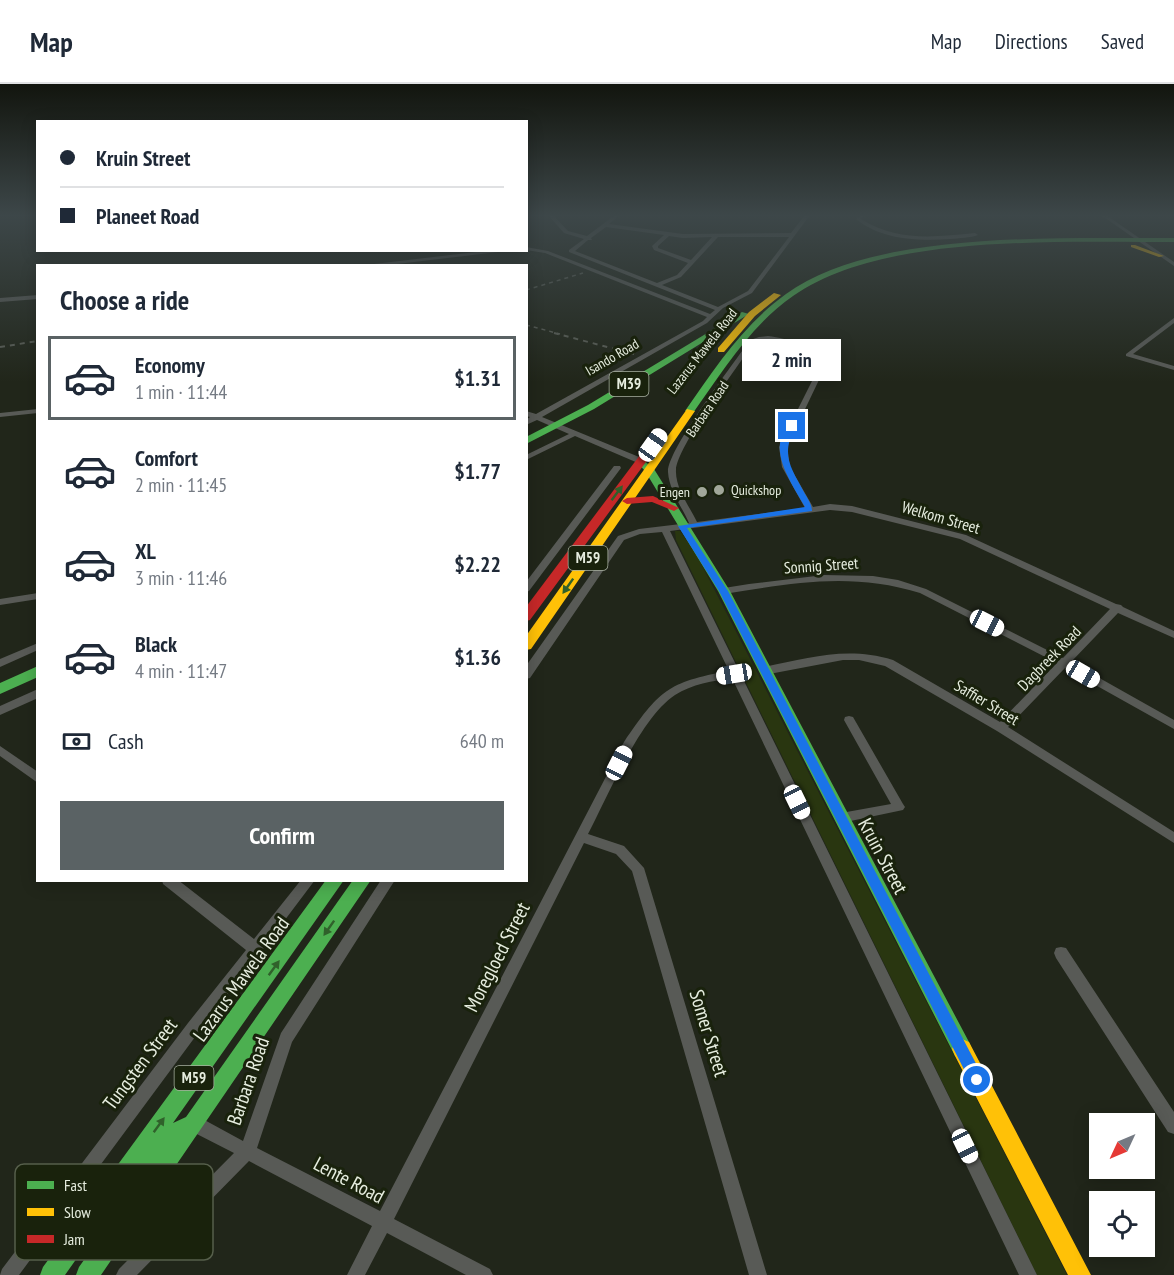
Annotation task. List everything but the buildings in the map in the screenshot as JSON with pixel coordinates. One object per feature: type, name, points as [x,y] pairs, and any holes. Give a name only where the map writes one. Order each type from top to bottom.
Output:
[{"type":"main road","name":"Lazarus Mawela Road","points":[[528,614],[769,306],[794,285],[825,271]]},
{"type":"main road","name":"Lazarus Mawela Road","points":[[769,306],[826,273],[834,271]]},
{"type":"main road","name":"M39","points":[[739,326],[769,306]]},
{"type":"main road","name":"Isando Road","points":[[528,440],[701,341],[769,306]]},
{"type":"main road","name":"Lazarus Mawela Road","points":[[528,643],[627,501],[645,465],[739,326]]},
{"type":"main road","name":"Isando Road","points":[[701,341],[739,326]]},
{"type":"main road","name":"Kruin Street","points":[[645,465],[688,525],[724,591],[1080,1275]]},
{"type":"main road","points":[[627,501],[653,499],[674,508]]},
{"type":"main road","points":[[0,689],[36,672]]},
{"type":"main road","name":"Lazarus Mawela Road","points":[[131,1164],[335,882]]},
{"type":"main road","name":"M59","points":[[165,1164],[362,882]]},
{"type":"main road","points":[[140,1164],[156,1147],[194,1123]]},
{"type":"main road","name":"Lazarus Mawela Road","points":[[51,1275],[62,1260]]},
{"type":"main road","name":"M59","points":[[87,1275],[98,1260]]},
{"type":"street","points":[[594,271],[711,316]]},
{"type":"street","points":[[618,271],[718,309]]},
{"type":"street","points":[[656,285],[679,276],[684,271]]},
{"type":"street","name":"Isando Road","points":[[528,422],[750,292],[766,271]]},
{"type":"street","points":[[0,300],[36,297]]},
{"type":"street","points":[[1174,320],[1128,355],[1174,368]]},
{"type":"street","name":"Barbara Road","points":[[688,525],[673,480],[672,466],[689,435],[752,341],[763,337],[779,339],[814,352],[825,361],[783,447],[786,467],[810,509]]},
{"type":"street","points":[[0,415],[36,411]]},
{"type":"street","points":[[528,414],[645,465]]},
{"type":"street","points":[[528,457],[576,434]]},
{"type":"street","points":[[528,586],[616,468]]},
{"type":"street","name":"Welkom Street","points":[[688,525],[810,509],[852,509],[954,534],[983,544],[1174,635]]},
{"type":"street","points":[[528,672],[617,541],[632,533],[688,525]]},
{"type":"street","points":[[665,529],[1028,1275]]},
{"type":"street","name":"Sonnig Street","points":[[724,591],[836,576],[858,576],[892,581],[923,591],[1065,663],[1174,725]]},
{"type":"street","points":[[0,602],[36,596]]},
{"type":"street","name":"Dagbreek Road","points":[[1001,728],[1118,607]]},
{"type":"street","points":[[0,663],[36,647]]},
{"type":"street","name":"Saffier Street","points":[[764,671],[841,657],[874,658],[889,663],[1001,728],[1174,838]]},
{"type":"street","name":"Moregloed Street","points":[[356,1275],[628,745],[661,700],[687,683],[734,674]]},
{"type":"street","points":[[0,711],[36,694]]},
{"type":"street","points":[[841,818],[899,807],[849,720]]},
{"type":"street","points":[[0,750],[36,777]]},
{"type":"street","name":"Somer Street","points":[[581,837],[620,850],[638,868],[759,1275]]},
{"type":"street","points":[[171,882],[257,950]]},
{"type":"street","name":"Tungsten Street","points":[[91,1164],[193,1028],[257,950],[308,882]]},
{"type":"street","name":"Barbara Road","points":[[213,1186],[249,1150],[286,1038],[388,882]]},
{"type":"street","points":[[1061,953],[1174,1126]]},
{"type":"street","name":"Lente Road","points":[[194,1123],[484,1275]]},
{"type":"street","name":"Tungsten Street","points":[[8,1275],[19,1260]]},
{"type":"street","name":"Barbara Road","points":[[125,1275],[140,1260]]},
{"type":"green space","points":[[675,531],[680,531],[695,552],[1067,1275],[1037,1275],[676,540]]},
{"type":"railway","points":[[528,289],[583,273]]},
{"type":"railway","points":[[528,326],[560,334]]},
{"type":"railway","points":[[554,333],[634,354]]},
{"type":"railway","points":[[0,347],[36,341]]},
{"type":"traffic: fast","points":[[690,411],[748,334],[775,306],[790,294],[825,274],[836,271]]},
{"type":"traffic: fast","points":[[528,440],[591,407],[745,314]]},
{"type":"traffic: fast","points":[[641,461],[649,469],[724,591],[962,1049]]},
{"type":"traffic: fast","points":[[0,689],[36,672]]},
{"type":"traffic: fast","points":[[131,1164],[335,882]]},
{"type":"traffic: fast","points":[[165,1164],[362,882]]},
{"type":"traffic: fast","points":[[144,1160],[170,1136],[190,1125]]},
{"type":"traffic: fast","points":[[51,1275],[62,1260]]},
{"type":"traffic: fast","points":[[87,1275],[97,1260]]},
{"type":"traffic: slow","points":[[721,350],[752,314],[777,295]]},
{"type":"traffic: slow","points":[[528,643],[690,411]]},
{"type":"traffic: slow","points":[[962,1049],[1080,1275]]},
{"type":"traffic: jam","points":[[528,614],[650,449]]},
{"type":"traffic: jam","points":[[627,501],[653,499],[674,508]]},
{"type":"place","name":"Quickshop","points":[[719,490]]},
{"type":"place","name":"Engen","points":[[702,492]]},
{"type":"route","points":[[792,426],[783,447],[786,467],[810,509],[682,526],[724,591],[977,1080]]}]
